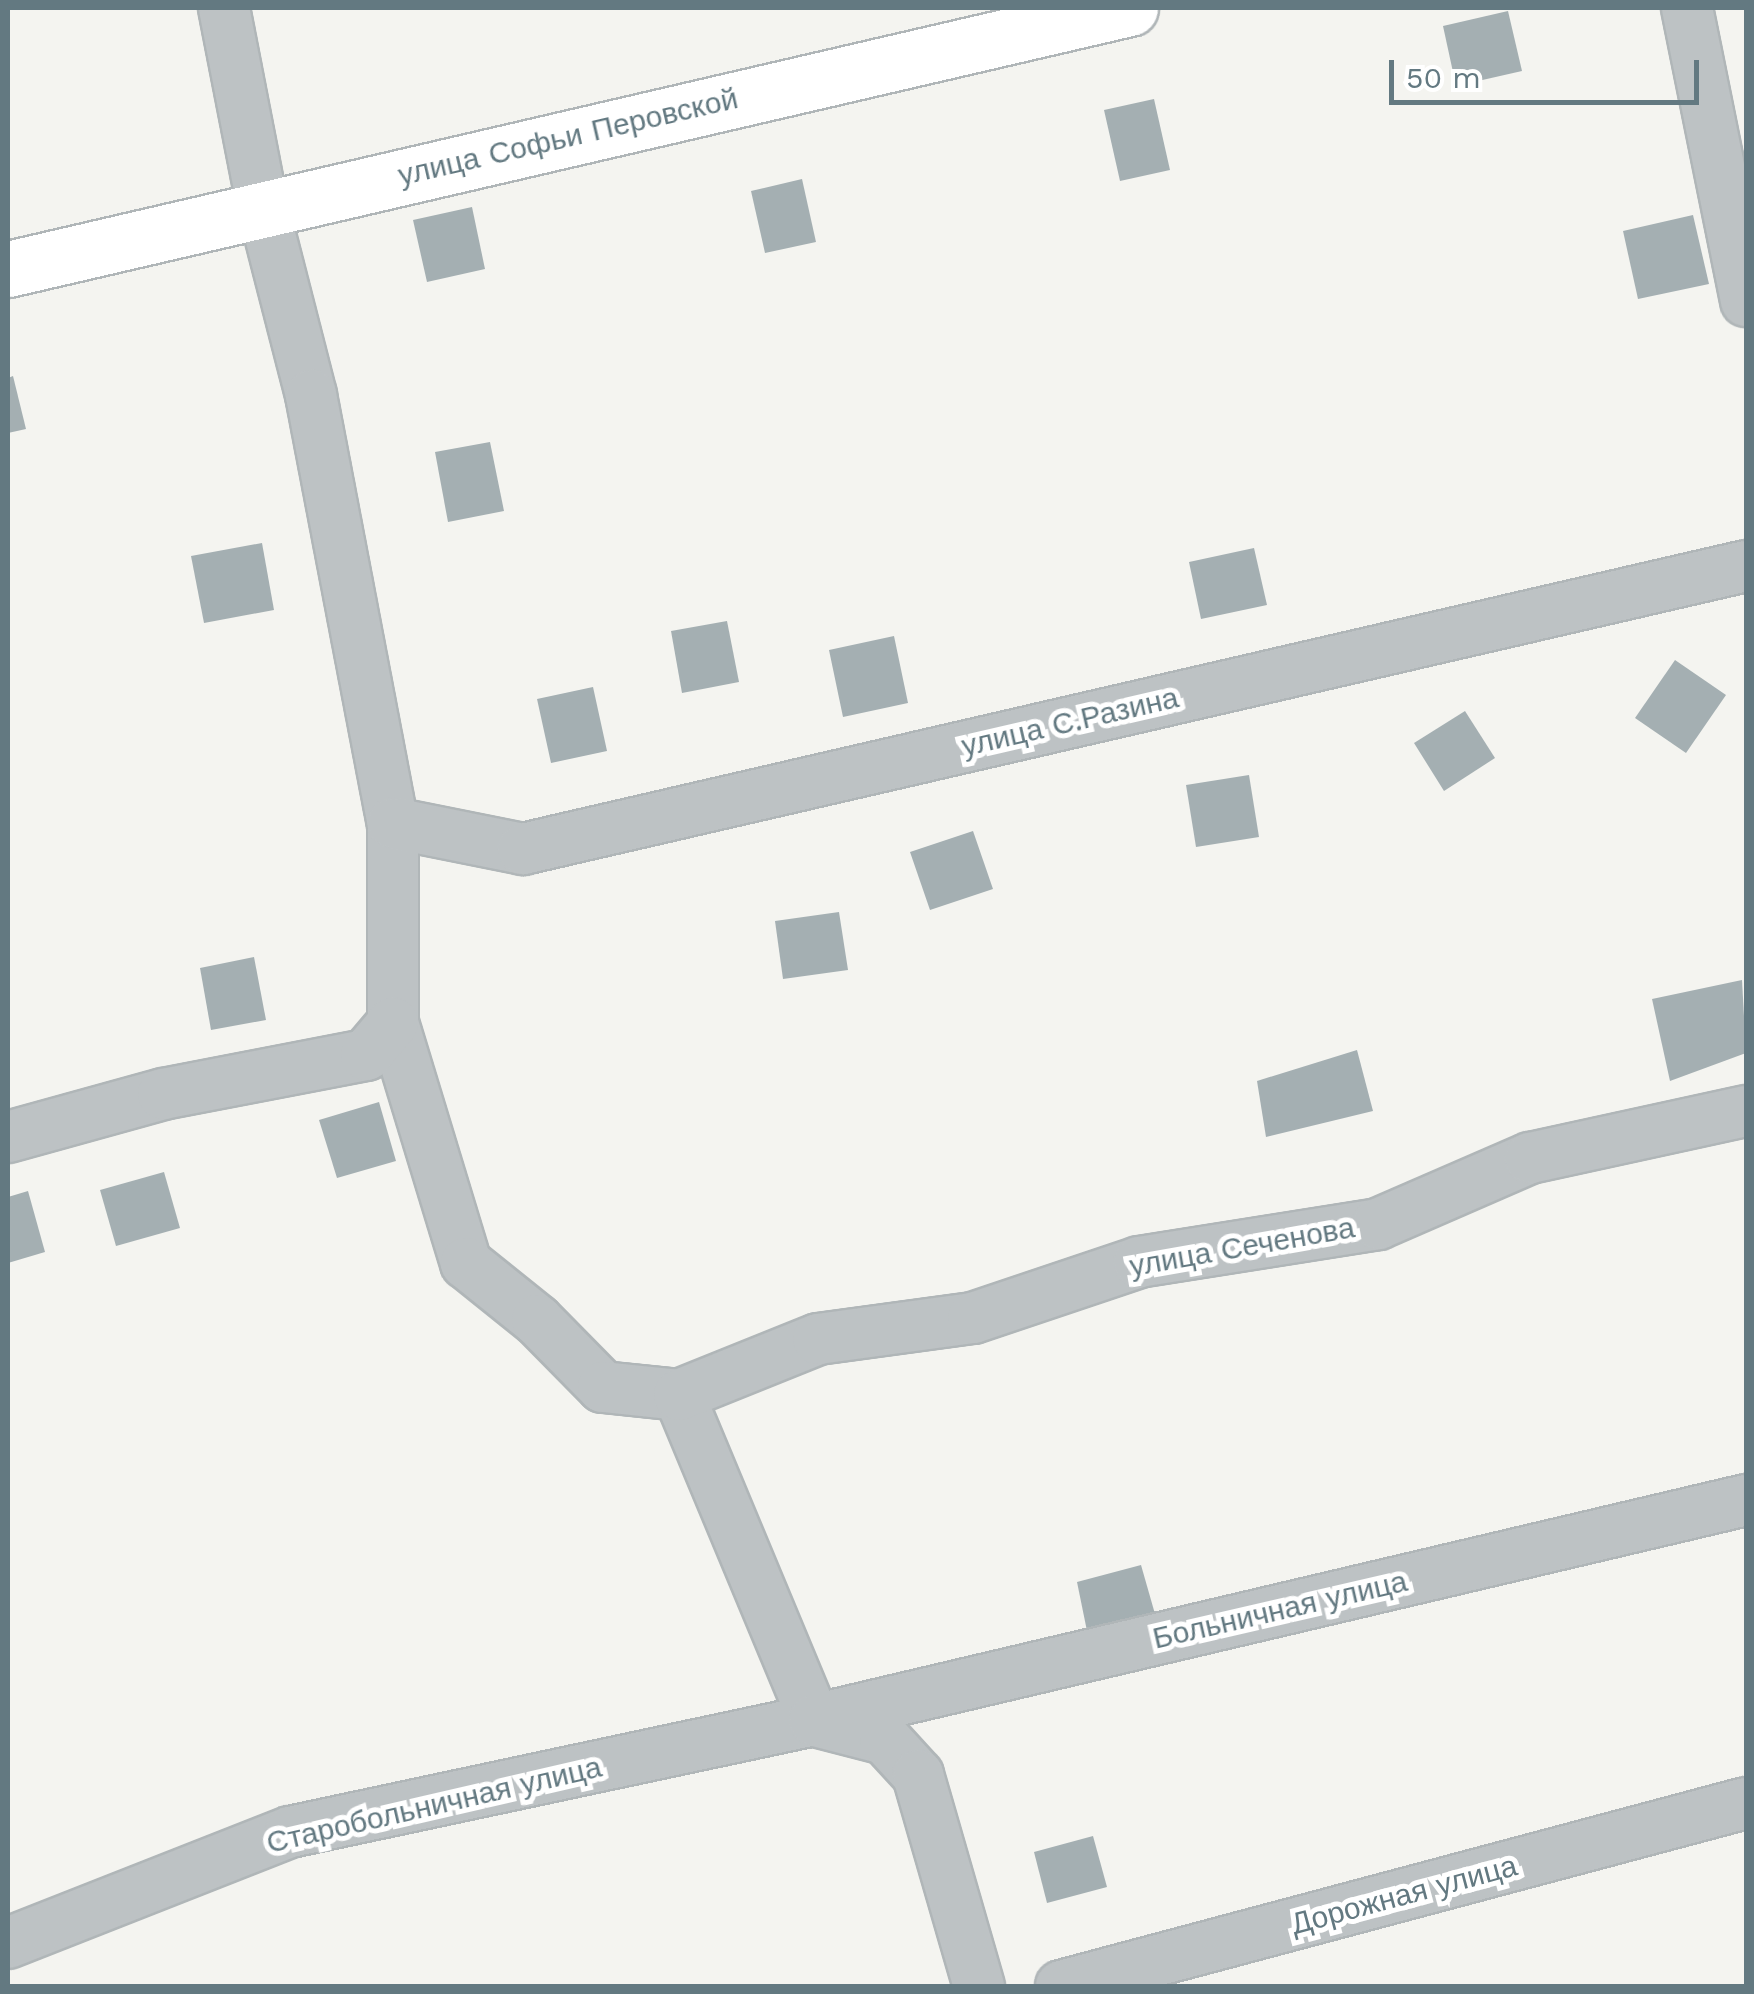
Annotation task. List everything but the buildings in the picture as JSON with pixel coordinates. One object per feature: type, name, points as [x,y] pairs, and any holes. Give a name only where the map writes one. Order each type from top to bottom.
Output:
[{"type":"main road","name":"улица Софьи Перовской","points":[[8,269],[1130,8]]},
{"type":"street","points":[[224,8],[263,208],[311,394],[394,823],[394,1023],[466,1263],[537,1320],[602,1387],[679,1395],[814,1720],[885,1739],[918,1775],[978,1986]]},
{"type":"street","points":[[1687,8],[1746,300]]},
{"type":"street","name":"улица С.Разина","points":[[394,823],[523,849],[1746,566]]},
{"type":"street","points":[[8,1138],[162,1094],[366,1054],[394,1023]]},
{"type":"street","name":"улица Сеченова","points":[[679,1395],[818,1339],[973,1318],[1139,1262],[1378,1224],[1530,1158],[1746,1112]]},
{"type":"street","name":"Больничная улица","points":[[814,1720],[1746,1500]]},
{"type":"street","name":"Старобольничная улица","points":[[8,1944],[290,1832],[814,1720]]},
{"type":"street","name":"Дорожная улица","points":[[1061,1986],[1746,1802]]}]
